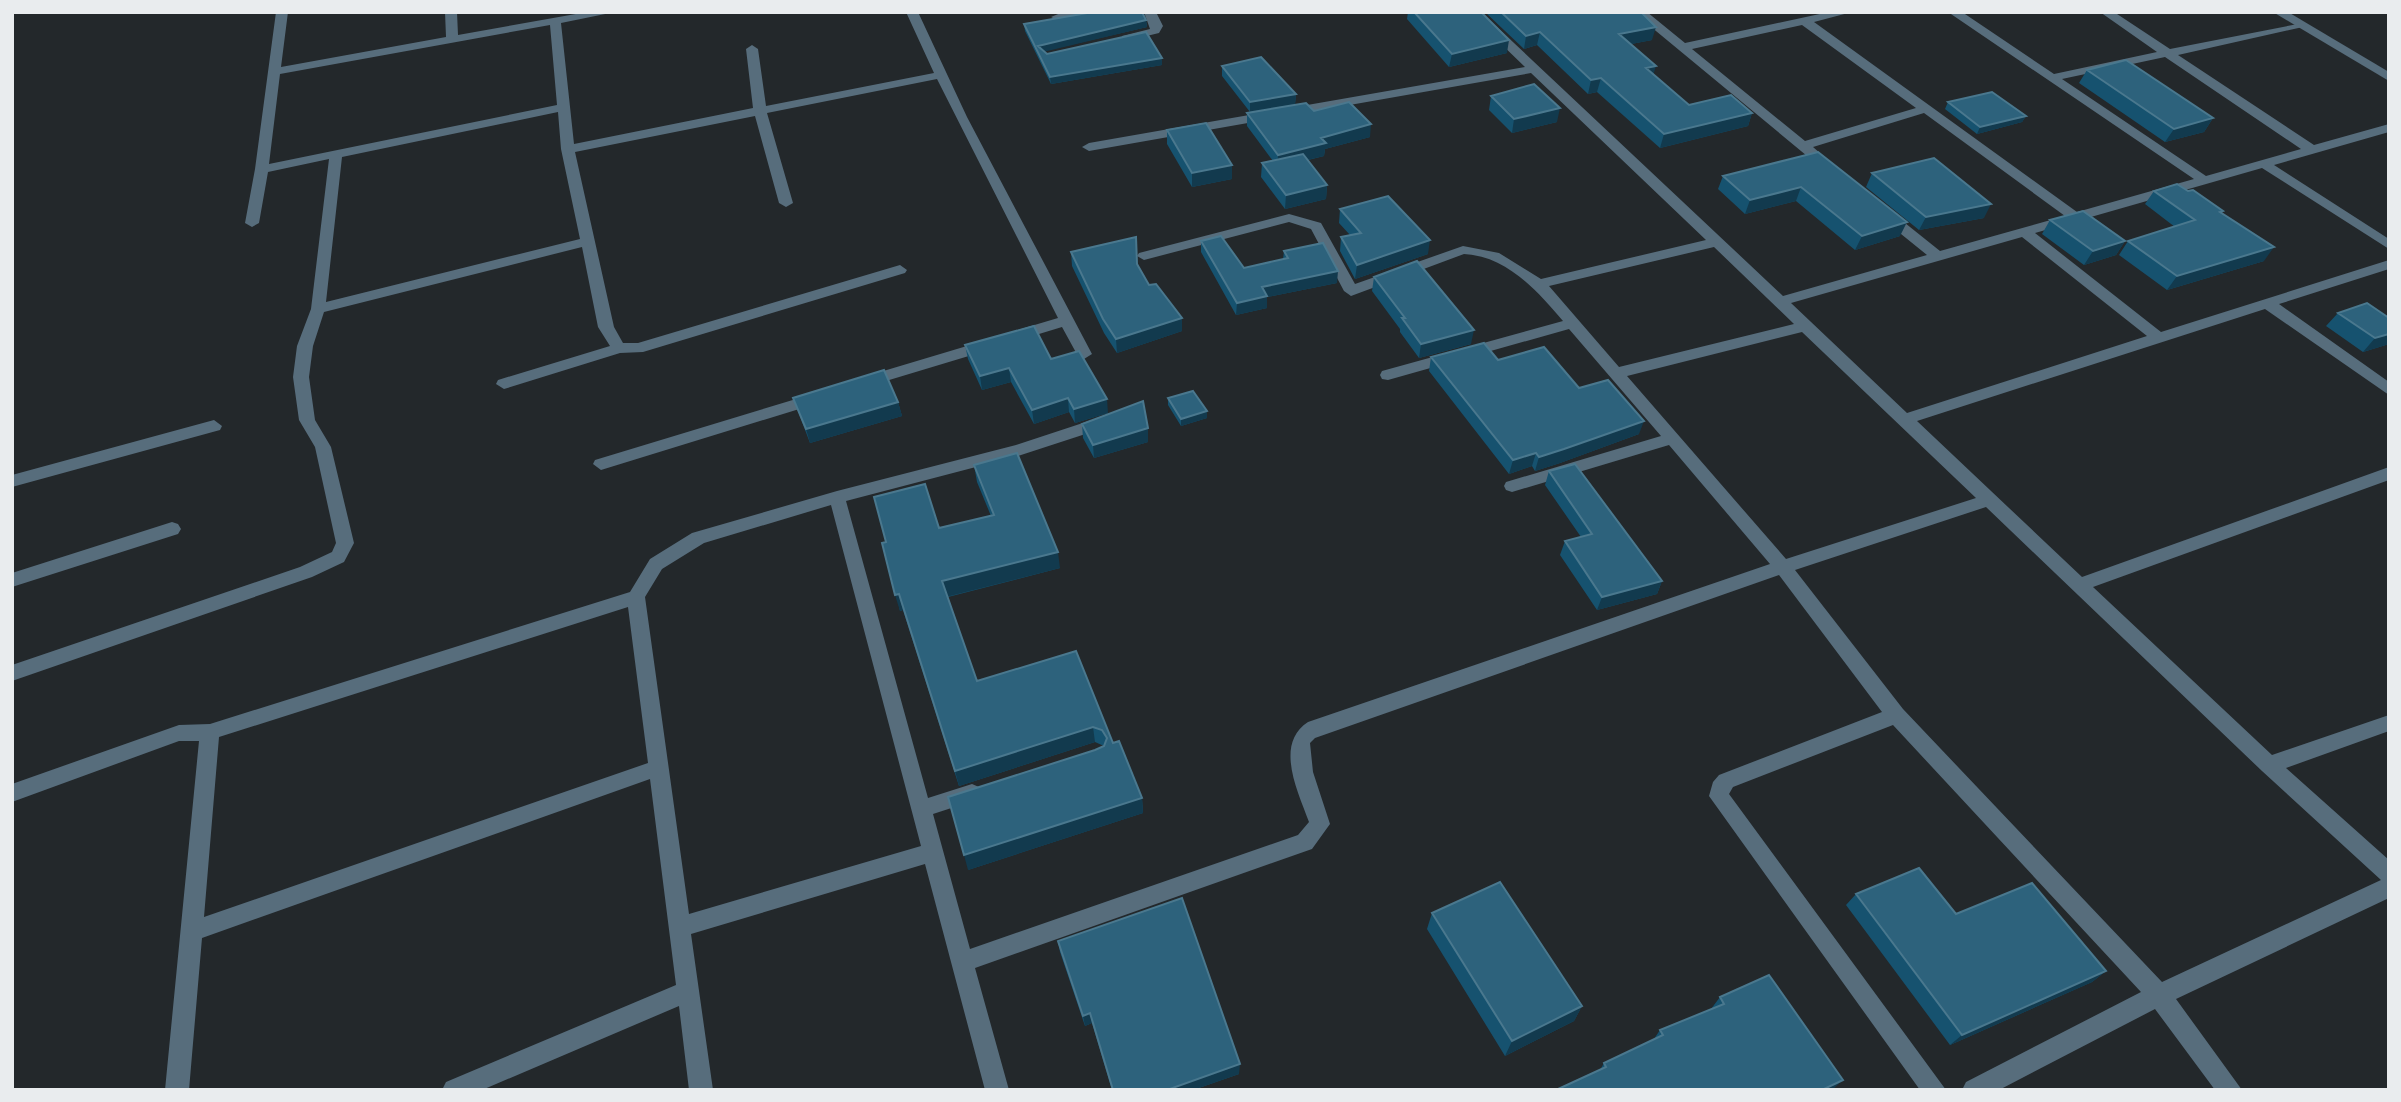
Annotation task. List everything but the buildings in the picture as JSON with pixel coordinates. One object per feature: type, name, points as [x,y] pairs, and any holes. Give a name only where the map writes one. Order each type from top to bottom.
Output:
[{"type":"street","points":[[252,223],[262,169],[282,12]]},
{"type":"street","points":[[451,12],[452,40]]},
{"type":"street","points":[[273,72],[609,12]]},
{"type":"street","points":[[912,12],[941,75],[1084,354]]},
{"type":"street","points":[[1057,18],[1082,12]]},
{"type":"street","points":[[1109,42],[1154,31],[1157,26],[1150,12]]},
{"type":"street","points":[[1474,12],[2082,584],[2269,765],[2389,873]]},
{"type":"street","points":[[1639,12],[1843,180]]},
{"type":"street","points":[[1683,47],[1843,12]]},
{"type":"street","points":[[1954,12],[2204,181]]},
{"type":"street","points":[[2106,12],[2312,150]]},
{"type":"street","points":[[2279,12],[2389,77]]},
{"type":"street","points":[[555,21],[568,149],[607,327],[619,348]]},
{"type":"street","points":[[1804,21],[2075,218]]},
{"type":"street","points":[[2052,78],[2300,25]]},
{"type":"street","points":[[752,49],[760,111],[786,203]]},
{"type":"street","points":[[1089,147],[1534,69]]},
{"type":"street","points":[[568,149],[941,75]]},
{"type":"street","points":[[262,169],[565,107]]},
{"type":"street","points":[[1802,146],[1925,109]]},
{"type":"street","points":[[1781,301],[2389,128]]},
{"type":"street","points":[[12,673],[306,572],[338,557],[345,542],[323,447],[307,419],[301,377],[305,345],[318,309],[336,154]]},
{"type":"street","points":[[2264,164],[2389,245]]},
{"type":"street","points":[[1875,205],[1937,257]]},
{"type":"street","points":[[1144,256],[1289,218],[1316,226],[1351,291],[1463,250],[1482,249],[1497,255],[1539,284],[1783,567],[1896,715],[2159,995],[2230,1090]]},
{"type":"street","points":[[2025,232],[2159,338]]},
{"type":"street","points":[[318,309],[588,241]]},
{"type":"street","points":[[1539,284],[1717,242]]},
{"type":"street","points":[[1906,419],[2389,264]]},
{"type":"street","points":[[504,384],[619,348],[638,348],[900,270]]},
{"type":"street","points":[[2267,303],[2389,390]]},
{"type":"street","points":[[854,386],[1067,320]]},
{"type":"street","points":[[1388,375],[1573,323]]},
{"type":"street","points":[[1616,373],[1807,326]]},
{"type":"street","points":[[601,464],[827,394]]},
{"type":"street","points":[[701,1090],[636,597],[656,564],[698,538],[837,497],[1018,450],[1108,421]]},
{"type":"street","points":[[12,481],[214,426]]},
{"type":"street","points":[[1512,486],[1673,438]]},
{"type":"street","points":[[2082,584],[2389,473]]},
{"type":"street","points":[[837,497],[997,1090]]},
{"type":"street","points":[[963,962],[1305,842],[1320,824],[1310,798],[1299,745],[1303,735],[1315,728],[1783,567],[1991,499]]},
{"type":"street","points":[[12,580],[172,529]]},
{"type":"street","points":[[12,793],[179,733],[210,732],[636,597]]},
{"type":"street","points":[[1896,715],[1726,781],[1720,788],[1719,796],[1934,1090]]},
{"type":"street","points":[[2269,765],[2389,723]]},
{"type":"street","points":[[177,1090],[210,732]]},
{"type":"street","points":[[191,932],[658,768]]},
{"type":"street","points":[[921,808],[996,785]]},
{"type":"street","points":[[680,927],[933,852]]},
{"type":"street","points":[[1974,1090],[2159,995],[2389,887]]},
{"type":"street","points":[[454,1090],[688,991]]}]
